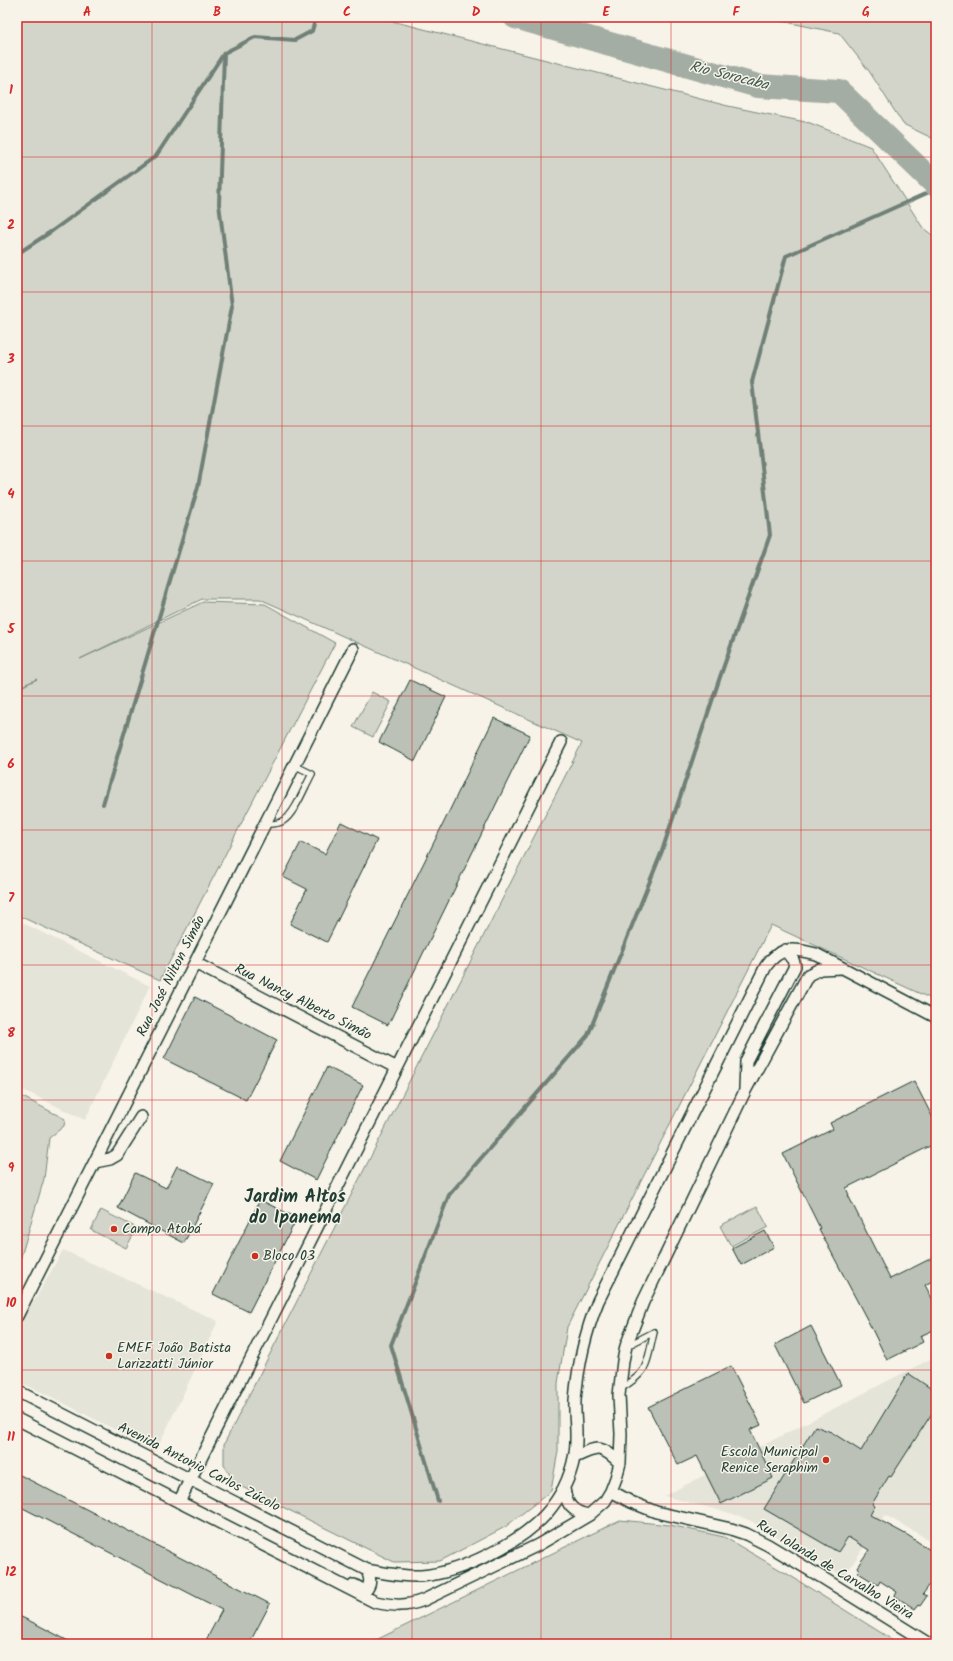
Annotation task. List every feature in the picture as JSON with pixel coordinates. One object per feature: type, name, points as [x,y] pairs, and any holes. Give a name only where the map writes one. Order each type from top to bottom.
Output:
[{"type":"street","name":"Rua José Nilton Simão","points":[[17,1316],[353,649]]},
{"type":"street","points":[[179,1502],[561,742]]},
{"type":"street","points":[[745,1092],[746,1061],[795,966],[793,960],[785,950]]},
{"type":"street","points":[[588,1515],[574,1511],[569,1506],[564,1489],[574,1457],[576,1437],[575,1401],[579,1362],[584,1339],[598,1301],[766,966],[777,953],[785,950],[806,951],[816,954],[936,1017]]},
{"type":"street","name":"Rua Nancy Alberto Simão","points":[[194,963],[397,1068]]},
{"type":"street","points":[[17,1419],[375,1602],[402,1606],[424,1600],[538,1545],[588,1515],[605,1501],[611,1491],[620,1463],[621,1434],[619,1390],[622,1361],[626,1346],[643,1302],[745,1092],[808,976],[820,970],[842,968]]},
{"type":"street","points":[[95,1162],[110,1159],[117,1155],[141,1117]]},
{"type":"street","name":"Avenida Antonio Carlos Zúcolo","points":[[17,1391],[367,1570],[408,1576],[439,1573],[459,1568],[514,1540],[537,1523],[546,1514],[564,1489]]},
{"type":"street","points":[[574,1457],[586,1452],[601,1449],[606,1450],[620,1463]]},
{"type":"street","name":"Rua Iolanda de Carvalho Vieira","points":[[611,1491],[631,1502],[656,1512],[723,1527],[746,1534],[768,1545],[823,1578],[929,1644]]},
{"type":"street","points":[[265,1545],[277,1546],[365,1591],[370,1583],[367,1570]]},
{"type":"lane","points":[[264,824],[276,824],[283,822],[289,816],[312,774],[294,765]]},
{"type":"lane","points":[[619,1390],[636,1379],[646,1367],[654,1332],[626,1346]]},
{"type":"shaded area","points":[[17,17],[376,17],[728,106],[810,123],[871,147],[923,228],[936,238],[936,1001],[771,925],[567,1327],[558,1383],[558,1451],[551,1491],[505,1527],[440,1561],[394,1562],[234,1483],[224,1464],[224,1444],[582,743],[260,599],[202,599],[80,659],[203,602],[265,604],[335,643],[160,980],[17,915],[17,689],[37,679],[17,688]]},
{"type":"shaded area","points":[[762,17],[936,17],[936,140],[903,124],[869,71],[839,33]]},
{"type":"shaded area","points":[[372,692],[391,702],[373,737],[353,727]]},
{"type":"shaded area","points":[[17,920],[150,986],[85,1120],[17,1087]]},
{"type":"shaded area","points":[[17,1094],[65,1119],[64,1126],[49,1138],[44,1179],[17,1270]]},
{"type":"shaded area","points":[[757,1206],[768,1227],[731,1246],[720,1226]]},
{"type":"shaded area","name":"Campo Atobá","points":[[101,1210],[137,1228],[126,1248],[91,1230]]},
{"type":"shaded area","name":"EMEF João Batista Larizzatti Júnior","points":[[63,1250],[218,1321],[156,1451],[48,1395],[17,1381],[17,1331],[24,1316]]},
{"type":"shaded area","name":"Escola Municipal Renice Seraphim","points":[[936,1356],[936,1544],[885,1515],[844,1577],[751,1521],[733,1514],[664,1496]]},
{"type":"shaded area","points":[[620,1520],[670,1525],[724,1537],[789,1575],[899,1644],[368,1644]]},
{"type":"building","points":[[410,680],[446,697],[415,761],[379,742]]},
{"type":"building","points":[[494,718],[530,735],[388,1025],[352,1007]]},
{"type":"building","points":[[341,822],[377,840],[327,942],[290,924],[307,889],[283,877],[301,842],[325,854]]},
{"type":"building","points":[[195,997],[277,1040],[246,1100],[164,1059]]},
{"type":"building","points":[[327,1067],[363,1085],[316,1180],[280,1161]]},
{"type":"building","points":[[914,1081],[936,1124],[936,1143],[846,1188],[848,1195],[890,1279],[936,1256],[936,1279],[925,1285],[936,1306],[936,1329],[920,1336],[923,1342],[887,1360],[819,1229],[820,1228],[783,1154],[833,1129],[830,1123]]},
{"type":"building","points":[[177,1166],[214,1184],[184,1243],[118,1208],[135,1173],[166,1188]]},
{"type":"building","points":[[260,1200],[297,1218],[249,1312],[213,1294]]},
{"type":"building","points":[[765,1231],[774,1247],[741,1265],[732,1248]]},
{"type":"building","points":[[811,1326],[841,1385],[804,1403],[775,1345]]},
{"type":"building","points":[[731,1366],[761,1425],[750,1430],[773,1478],[721,1504],[697,1456],[678,1465],[648,1407]]},
{"type":"building","points":[[908,1373],[936,1392],[936,1407],[891,1477],[889,1476],[872,1504],[875,1506],[870,1515],[909,1536],[936,1554],[936,1576],[923,1594],[927,1596],[920,1606],[918,1605],[915,1609],[895,1596],[897,1592],[880,1581],[878,1585],[857,1572],[859,1570],[857,1567],[869,1550],[848,1537],[838,1552],[764,1509],[815,1426],[831,1432],[861,1451]]},
{"type":"building","points":[[20,1475],[270,1604],[249,1644],[204,1644],[222,1610],[17,1505],[17,1481]]},
{"type":"building","points":[[17,1615],[36,1624],[74,1644],[17,1644]]},
{"type":"waterway","points":[[17,254],[52,231],[156,156],[224,53],[255,37],[295,40],[312,31],[316,17]]},
{"type":"waterway","name":"Rio Sorocaba","points":[[515,17],[758,86],[839,91],[936,185]]},
{"type":"waterway","points":[[103,804],[198,487],[232,306],[219,204],[224,53]]},
{"type":"waterway","points":[[438,1501],[391,1345],[449,1195],[588,1035],[662,851],[720,677],[770,535],[752,382],[786,256],[936,189]]},
{"type":"place","name":"Campo Atobá","points":[[114,1229]]},
{"type":"place","name":"Bloco 03","points":[[255,1256]]},
{"type":"place","name":"EMEF João Batista Larizzatti Júnior","points":[[109,1356]]},
{"type":"place","name":"Escola Municipal Renice Seraphim","points":[[826,1460]]},
{"type":"district","name":"Jardim Altos do Ipanema","points":[[295,1207]]}]
